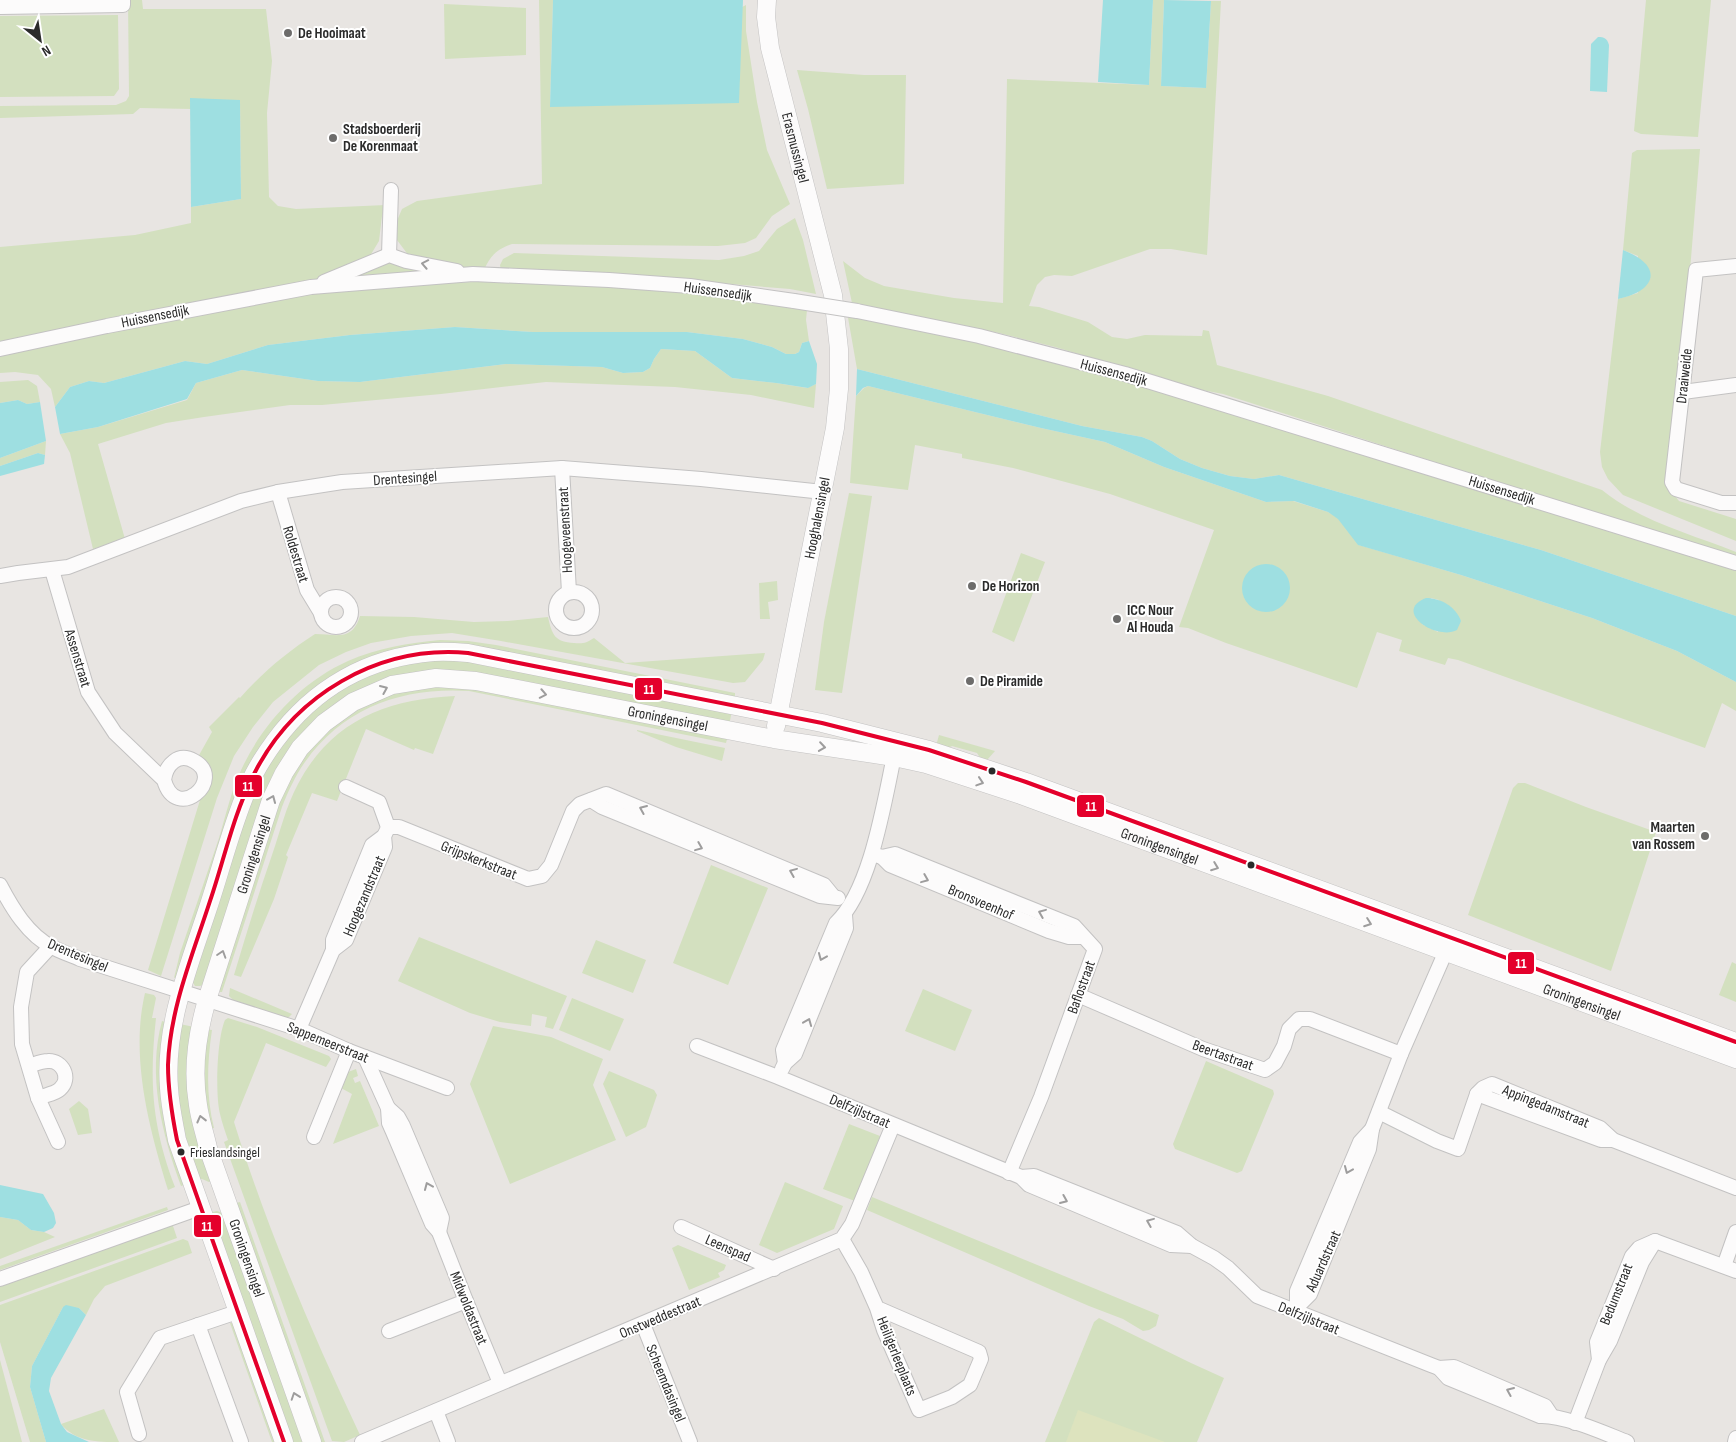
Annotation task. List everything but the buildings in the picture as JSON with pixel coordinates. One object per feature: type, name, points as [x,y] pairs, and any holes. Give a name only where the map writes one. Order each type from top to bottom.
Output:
[{"type":"street","name":"Erasmussingel","points":[[767,0],[766,16],[770,48],[833,295]]},
{"type":"street","points":[[0,7],[123,3]]},
{"type":"street","points":[[389,254],[390,190]]},
{"type":"street","name":"Huissensedijk","points":[[311,287],[389,254],[406,260],[473,274]]},
{"type":"street","name":"Draaiweide","points":[[1736,266],[1696,270],[1672,482],[1676,489],[1721,503],[1736,503]]},
{"type":"street","name":"Huissensedijk","points":[[0,349],[116,324],[311,287],[473,274],[690,286],[857,311],[979,336],[1125,374],[1736,563]]},
{"type":"street","name":"Hooghalensingel","points":[[774,739],[835,428],[839,389],[839,349],[833,295]]},
{"type":"street","points":[[1683,392],[1736,385]]},
{"type":"street","name":"Drentesingel","points":[[0,576],[18,572],[68,567],[241,501],[278,492],[342,482],[562,468],[720,481],[823,492]]},
{"type":"street","name":"Hoogeveenstraat","points":[[562,468],[569,592]]},
{"type":"street","name":"Roldestraat","points":[[278,492],[307,590],[321,613]]},
{"type":"street","name":"Assenstraat","points":[[52,570],[88,692],[115,733],[164,780]]},
{"type":"street","name":"Groningensingel","points":[[284,1442],[200,1208],[178,1140],[171,1114],[168,1087],[170,1047],[181,992],[247,789],[265,755],[288,723],[314,698],[336,682],[362,669],[397,658],[435,652],[468,653],[778,716],[822,723],[896,749],[1026,782],[1449,945],[1736,1059]]},
{"type":"street","name":"Groningensingel","points":[[312,1442],[208,1148],[198,1105],[195,1064],[200,1025],[207,1000],[271,800],[300,748],[324,723],[353,702],[392,685],[436,678],[476,681],[774,739],[896,749]]},
{"type":"street","points":[[778,1076],[784,1063],[795,1054],[846,928],[848,909],[877,855],[896,749]]},
{"type":"street","points":[[346,787],[380,802],[386,832]]},
{"type":"street","name":"Grijpskerkstraat","points":[[386,832],[398,827],[528,879],[542,876],[551,865],[573,811],[580,804],[606,794],[824,884],[833,896],[848,909]]},
{"type":"street","name":"Hoogezandstraat","points":[[299,1029],[333,950],[333,940],[372,845],[386,832]]},
{"type":"street","name":"Bronsveenhof","points":[[877,855],[890,865],[1049,931],[1069,937],[1083,937]]},
{"type":"street","name":"Drentesingel","points":[[0,885],[7,899],[27,928],[50,946],[80,959],[207,1000]]},
{"type":"street","name":"Baflostraat","points":[[1015,1175],[1040,1097],[1095,949],[1083,937]]},
{"type":"street","name":"Groningensingel","points":[[1449,945],[1736,1042]]},
{"type":"street","name":"Aduardstraat","points":[[1298,1310],[1310,1294],[1369,1149],[1372,1129],[1401,1054],[1449,945]]},
{"type":"street","points":[[50,946],[27,972],[21,1007],[22,1044],[38,1098],[58,1142]]},
{"type":"street","name":"Beertastraat","points":[[1078,995],[1203,1048],[1265,1070],[1275,1063],[1284,1046],[1289,1029],[1299,1019],[1310,1018],[1401,1054]]},
{"type":"street","name":"Sappemeerstraat","points":[[207,1000],[299,1029],[349,1051],[447,1088]]},
{"type":"street","name":"Delfzijlstraat","points":[[697,1046],[778,1076],[1015,1175],[1029,1186],[1171,1244],[1192,1246],[1228,1268],[1257,1296],[1298,1310],[1439,1368],[1454,1367],[1544,1406],[1551,1416],[1627,1442]]},
{"type":"street","points":[[314,1137],[349,1051]]},
{"type":"street","name":"Midwoldastraat","points":[[365,1057],[388,1108],[389,1123],[432,1224],[439,1232],[500,1383]]},
{"type":"street","points":[[29,1066],[50,1060],[58,1063],[65,1073],[65,1083],[58,1091],[38,1098]]},
{"type":"street","name":"Appingedamstraat","points":[[1379,1112],[1437,1141],[1458,1148],[1477,1094],[1483,1088],[1492,1084],[1600,1128],[1613,1140],[1736,1188]]},
{"type":"street","points":[[842,1239],[852,1224],[893,1125]]},
{"type":"street","points":[[0,1279],[226,1198]]},
{"type":"street","name":"Leenspad","points":[[681,1227],[774,1269]]},
{"type":"street","points":[[1730,1269],[1736,1232]]},
{"type":"street","name":"Onstweddestraat","points":[[362,1442],[842,1239]]},
{"type":"street","name":"Heiligerleeplaats","points":[[842,1239],[857,1264],[877,1308],[884,1330],[919,1410],[952,1397],[970,1386],[981,1359],[979,1352],[877,1308]]},
{"type":"street","name":"Bedumstraat","points":[[1575,1423],[1599,1360],[1597,1342],[1632,1256],[1639,1248],[1655,1241],[1730,1269]]},
{"type":"street","points":[[389,1331],[466,1301]]},
{"type":"street","name":"Groningensingel","points":[[139,1434],[127,1392],[160,1338],[237,1312]]},
{"type":"street","name":"Scheemdasingel","points":[[643,1324],[690,1442]]},
{"type":"street","points":[[198,1325],[241,1442]]},
{"type":"street","points":[[436,1411],[448,1442]]},
{"type":"street","points":[[1734,1442],[1736,1438]]},
{"type":"green space","points":[[128,0],[142,0],[143,9],[266,9],[272,61],[267,113],[269,197],[278,206],[296,209],[386,205],[382,216],[379,241],[370,256],[320,279],[0,342],[0,247],[135,235],[191,223],[191,207],[241,199],[240,100],[190,102],[192,109],[140,108],[133,114],[0,118],[0,106],[116,105],[126,101],[129,96]]},
{"type":"green space","points":[[539,0],[553,0],[550,107],[746,5],[746,31],[757,102],[767,150],[790,204],[772,216],[756,238],[745,243],[718,246],[512,244],[502,248],[495,254],[484,270],[468,270],[409,256],[397,240],[396,223],[402,209],[417,201],[542,184]]},
{"type":"green space","points":[[1153,0],[1164,0],[1161,86],[1206,88],[1211,1],[1221,1],[1207,255],[1171,249],[1150,249],[1072,276],[1054,275],[1045,277],[1037,285],[1029,306],[1039,307],[1088,322],[1112,337],[1127,339],[1145,335],[1202,336],[1203,330],[1209,331],[1217,365],[1328,396],[1602,490],[1617,501],[1649,518],[1736,552],[1736,559],[1223,394],[1197,389],[1055,347],[999,333],[852,303],[843,261],[865,278],[884,286],[954,298],[1003,303],[1007,79],[1149,85]]},
{"type":"green space","points":[[1646,0],[1711,0],[1698,137],[1641,134],[1634,131]]},
{"type":"green space","points":[[444,4],[526,8],[526,55],[445,59]]},
{"type":"green space","points":[[118,15],[119,89],[114,96],[0,97],[0,16]]},
{"type":"green space","points":[[797,70],[864,75],[906,75],[904,184],[827,189]]},
{"type":"green space","points":[[1700,149],[1672,489],[1679,501],[1736,519],[1736,541],[1623,495],[1608,479],[1602,467],[1600,452],[1618,299],[1638,293],[1638,256],[1623,250],[1632,153],[1637,150]]},
{"type":"green space","points":[[795,218],[803,240],[816,294],[790,289],[610,274],[501,270],[500,265],[503,259],[514,253],[719,260],[744,256],[759,251],[777,229]]},
{"type":"green space","points":[[391,259],[443,270],[347,276]]},
{"type":"green space","points":[[501,281],[679,288],[807,310],[806,320],[809,341],[802,343],[799,352],[786,354],[772,347],[743,339],[687,332],[533,332],[455,327],[350,335],[268,345],[207,364],[185,361],[104,383],[89,381],[70,387],[55,407],[51,389],[38,375],[15,372],[0,373],[0,355],[179,312],[365,286]]},
{"type":"green space","points":[[847,312],[1134,379],[1736,568],[1736,616],[1541,550],[1279,475],[1254,479],[1230,476],[1180,459],[1152,441],[1142,437],[1082,426],[857,369]]},
{"type":"green space","points":[[661,349],[695,351],[732,378],[807,388],[816,384],[814,408],[751,395],[675,387],[546,382],[322,405],[290,405],[166,423],[98,444],[125,539],[93,549],[70,453],[60,434],[98,427],[187,400],[196,383],[242,370],[318,381],[360,382],[506,364],[602,367],[623,373],[643,372],[650,368]]},
{"type":"green space","points":[[28,380],[37,386],[40,402],[27,404],[18,400],[0,403],[0,382]]},
{"type":"green space","points":[[868,386],[1105,442],[1164,467],[1266,502],[1293,501],[1328,512],[1338,518],[1359,545],[1461,575],[1592,618],[1677,651],[1736,682],[1736,711],[1722,703],[1705,748],[1458,660],[1448,658],[1445,665],[1399,651],[1402,640],[1377,632],[1357,688],[1188,628],[1179,627],[1214,530],[1110,494],[1013,468],[962,458],[962,454],[915,445],[908,490],[850,483],[856,396]],"holes":[[[1431,598],[1439,600],[1438,632],[1422,624]]]},
{"type":"green space","points":[[46,441],[45,455],[38,453],[0,466],[0,458]]},
{"type":"green space","points":[[849,493],[872,496],[842,693],[815,690],[824,622]]},
{"type":"green space","points":[[1021,553],[1045,562],[1014,642],[992,632]]},
{"type":"green space","points":[[777,581],[778,600],[768,602],[770,619],[760,619],[759,583]]},
{"type":"green space","points":[[360,616],[414,617],[474,622],[548,617],[551,629],[558,639],[580,643],[594,638],[625,663],[765,653],[763,660],[745,682],[733,683],[452,633],[411,636],[371,643],[319,665],[273,702],[253,727],[234,756],[217,798],[161,976],[148,970],[200,800],[206,794],[211,784],[208,774],[198,757],[212,732],[209,727],[275,663],[295,648],[315,634],[342,635],[348,633],[353,630]]},
{"type":"green space","points":[[440,640],[496,645],[735,693],[735,699],[521,658],[398,652],[272,733],[180,976],[174,978],[180,953],[235,784],[257,741],[269,724],[282,708],[313,681],[348,661],[393,647]]},
{"type":"green space","points":[[445,657],[732,710],[729,726],[409,677],[296,745],[205,984],[195,986],[192,981],[250,792],[299,716],[375,669]]},
{"type":"green space","points":[[452,683],[728,735],[726,743],[469,691],[421,693],[398,697],[377,704],[357,714],[338,727],[321,743],[305,762],[292,784],[282,807],[222,992],[220,992],[218,987],[274,806],[290,772],[330,725],[387,692]]},
{"type":"green space","points":[[455,696],[433,754],[415,748],[414,750],[366,729],[337,801],[312,793],[286,855],[288,857],[274,899],[241,977],[234,975],[287,810],[298,784],[311,762],[344,729],[363,718],[406,702]]},
{"type":"green space","points":[[637,730],[725,748],[722,761],[676,747]]},
{"type":"green space","points":[[939,735],[995,751],[987,760],[981,759],[977,753],[952,746],[945,750],[936,746]]},
{"type":"green space","points":[[1518,783],[1525,783],[1656,832],[1611,971],[1468,915],[1513,788]]},
{"type":"green space","points":[[711,865],[768,888],[728,985],[673,963]]},
{"type":"green space","points":[[419,937],[567,996],[553,1029],[545,1027],[547,1017],[532,1014],[531,1026],[500,1022],[470,1013],[398,981]]},
{"type":"green space","points":[[596,940],[646,960],[633,993],[582,973]]},
{"type":"green space","points":[[1732,962],[1736,964],[1736,1002],[1719,995]]},
{"type":"green space","points":[[230,988],[292,1014],[286,1017],[233,1000],[229,996]]},
{"type":"green space","points":[[923,989],[972,1010],[955,1051],[905,1031]]},
{"type":"green space","points":[[145,993],[154,995],[156,998],[152,1018],[156,1018],[153,1063],[154,1104],[161,1144],[175,1187],[168,1190],[148,1117],[141,1067],[141,1017]]},
{"type":"green space","points":[[572,998],[624,1019],[610,1051],[559,1030]]},
{"type":"green space","points":[[228,1018],[257,1027],[329,1056],[331,1059],[326,1067],[266,1043],[234,1122],[261,1202],[291,1280],[360,1435],[344,1442],[332,1441],[224,1142],[228,1140],[218,1105],[218,1066],[222,1028],[225,1020]]},
{"type":"green space","points":[[162,1021],[169,1023],[188,1184],[181,1186],[163,1126],[156,1083],[156,1062]]},
{"type":"green space","points":[[180,1024],[194,1027],[213,1180],[209,1182],[202,1179],[196,1181],[185,1149],[174,1074]]},
{"type":"green space","points":[[493,1026],[551,1037],[603,1059],[593,1085],[616,1140],[510,1184],[470,1084]]},
{"type":"green space","points":[[205,1029],[212,1030],[208,1079],[211,1116],[214,1128],[208,1130],[201,1091]]},
{"type":"green space","points":[[1206,1061],[1273,1090],[1274,1094],[1242,1171],[1237,1173],[1175,1149],[1173,1144]]},
{"type":"green space","points":[[356,1069],[358,1076],[353,1078],[355,1083],[360,1081],[379,1126],[333,1144],[352,1094],[341,1088],[348,1072]]},
{"type":"green space","points":[[609,1071],[654,1090],[657,1095],[646,1127],[626,1137],[603,1084]]},
{"type":"green space","points":[[79,1101],[88,1109],[92,1133],[78,1135],[69,1109]]},
{"type":"green space","points":[[849,1124],[880,1136],[855,1201],[823,1189]]},
{"type":"green space","points":[[785,1182],[843,1206],[834,1229],[777,1253],[759,1245]]},
{"type":"green space","points":[[872,1197],[1159,1315],[1156,1326],[1143,1331],[1123,1319],[867,1210]]},
{"type":"green space","points":[[240,1202],[325,1442],[319,1442],[233,1204]]},
{"type":"green space","points":[[167,1207],[168,1210],[0,1270],[0,1266]]},
{"type":"green space","points":[[217,1211],[222,1213],[308,1442],[288,1442],[209,1213]]},
{"type":"green space","points":[[0,1217],[18,1220],[31,1230],[44,1232],[55,1237],[0,1259]]},
{"type":"green space","points":[[172,1223],[177,1238],[0,1302],[0,1284]]},
{"type":"green space","points":[[183,1239],[188,1241],[192,1253],[105,1286],[94,1299],[86,1315],[79,1308],[63,1307],[32,1366],[30,1387],[46,1442],[30,1442],[0,1342],[0,1305]]},
{"type":"green space","points":[[678,1245],[726,1265],[724,1270],[718,1273],[720,1277],[689,1290],[672,1248]]},
{"type":"green space","points":[[1099,1318],[1224,1378],[1197,1442],[1045,1442],[1094,1322]]},
{"type":"green space","points":[[230,1323],[235,1323],[279,1442],[272,1442]]},
{"type":"green space","points":[[0,1360],[22,1442],[0,1442]]},
{"type":"green space","points":[[104,1409],[119,1442],[80,1438],[61,1424]]},
{"type":"green space","points":[[1078,1410],[1165,1442],[1066,1442]]},
{"type":"water","points":[[553,0],[743,0],[739,103],[550,107]]},
{"type":"water","points":[[1103,0],[1153,0],[1149,85],[1098,82]]},
{"type":"water","points":[[1164,0],[1211,1],[1206,88],[1161,86]]},
{"type":"water","points":[[1598,37],[1605,38],[1609,45],[1607,92],[1590,91],[1591,44]]},
{"type":"water","points":[[190,98],[240,100],[241,199],[191,207]]},
{"type":"water","points":[[1623,250],[1645,263],[1650,270],[1650,277],[1648,284],[1641,290],[1618,299]]},
{"type":"water","points":[[455,327],[533,332],[687,332],[743,339],[772,347],[786,354],[799,352],[802,343],[809,341],[817,364],[816,384],[808,388],[732,378],[695,351],[661,349],[650,368],[643,372],[623,373],[602,367],[506,364],[360,382],[318,381],[242,370],[196,383],[187,399],[98,427],[60,434],[55,407],[70,387],[89,381],[104,383],[185,361],[207,364],[268,345],[350,335]]},
{"type":"water","points":[[857,369],[1082,426],[1142,437],[1152,441],[1180,459],[1230,476],[1254,479],[1279,475],[1541,550],[1736,616],[1736,682],[1677,651],[1592,618],[1461,575],[1358,545],[1338,519],[1328,512],[1294,501],[1266,502],[1164,467],[1105,442],[868,386],[863,388],[856,396]]},
{"type":"water","points":[[18,400],[27,404],[40,402],[46,441],[0,458],[0,403]]},
{"type":"water","points":[[38,453],[45,455],[44,464],[0,476],[0,466]]},
{"type":"water","points":[[1261,564],[1271,564],[1283,571],[1290,583],[1290,593],[1283,605],[1271,612],[1261,612],[1253,608],[1246,601],[1242,593],[1242,583],[1246,575],[1253,568]]},
{"type":"water","points":[[1426,598],[1432,598],[1447,604],[1456,612],[1461,621],[1457,630],[1448,632],[1429,628],[1415,617],[1414,610],[1417,604]]},
{"type":"water","points":[[0,1185],[43,1194],[54,1213],[56,1223],[53,1228],[44,1232],[31,1230],[18,1220],[0,1217]]},
{"type":"water","points":[[66,1305],[79,1308],[86,1315],[51,1378],[49,1391],[61,1424],[67,1432],[89,1442],[46,1442],[30,1387],[32,1366],[63,1307]]},
{"type":"transit line","name":"11","points":[[284,1442],[177,1140],[172,1112],[168,1065],[173,1023],[183,982],[234,822],[253,776],[270,747],[291,721],[315,699],[342,681],[371,667],[402,657],[435,653],[468,653],[822,723],[929,750],[1026,782],[1736,1042]]},
{"type":"place","name":"De Hooimaat","points":[[288,33]]},
{"type":"place","name":"Stadsboerderij De Korenmaat","points":[[333,138]]},
{"type":"place","name":"De Horizon","points":[[972,586]]},
{"type":"place","name":"ICC Nour Al Houda","points":[[1117,619]]},
{"type":"place","name":"De Piramide","points":[[970,681]]},
{"type":"place","name":"Maarten van Rossem","points":[[1705,836]]},
{"type":"place","name":"Frieslandsingel","points":[[181,1152]]}]
